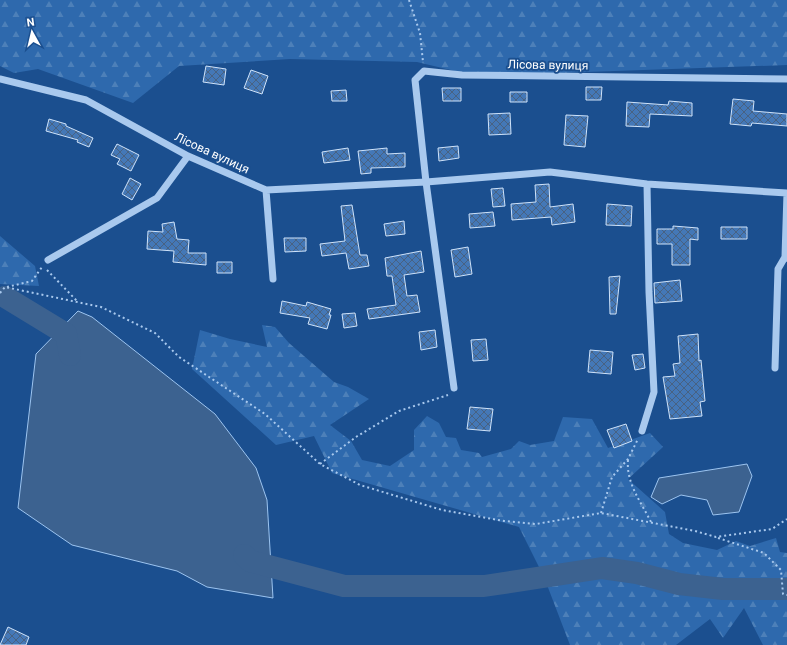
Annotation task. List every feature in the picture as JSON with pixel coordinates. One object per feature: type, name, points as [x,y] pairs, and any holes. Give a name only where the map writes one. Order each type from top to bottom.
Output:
[{"type":"street","name":"Лісова вулиця","points":[[424,71],[462,76],[787,79]]},
{"type":"street","points":[[424,71],[415,80],[426,182],[454,388]]},
{"type":"street","name":"Лісова вулиця","points":[[0,79],[86,100],[188,156],[266,190],[426,182],[550,172],[647,184],[787,193]]},
{"type":"street","points":[[48,260],[157,198],[188,156]]},
{"type":"street","points":[[642,431],[654,392],[649,292],[647,184]]},
{"type":"street","points":[[266,190],[273,279]]},
{"type":"street","points":[[775,368],[778,269],[786,258],[787,193]]},
{"type":"path","points":[[409,0],[420,33],[424,71]]},
{"type":"path","points":[[0,293],[5,287],[32,281],[43,266],[78,301]]},
{"type":"path","points":[[5,287],[100,306],[155,333],[179,357],[265,414],[320,464],[360,485],[434,508],[504,521],[536,524],[601,512],[651,522],[716,538],[764,553],[781,570],[783,594],[787,595]]},
{"type":"path","points":[[320,464],[356,436],[400,411],[447,395],[454,388]]},
{"type":"path","points":[[601,512],[612,477],[628,459],[642,431]]},
{"type":"path","points":[[628,459],[627,470],[634,492],[651,522]]},
{"type":"path","points":[[716,538],[772,529],[787,519]]},
{"type":"green space","points":[[0,0],[787,0],[787,65],[476,76],[417,62],[290,59],[179,66],[133,103],[38,69],[14,73],[0,66]]},
{"type":"green space","points":[[0,236],[35,266],[39,286],[0,284]]},
{"type":"green space","points":[[262,325],[275,327],[289,343],[334,382],[348,387],[369,399],[330,425],[351,441],[362,460],[390,466],[414,450],[414,430],[427,416],[439,423],[446,437],[456,438],[461,450],[479,453],[482,457],[511,449],[519,441],[530,445],[554,441],[563,417],[592,419],[608,448],[650,433],[663,447],[628,479],[665,512],[669,534],[683,543],[717,550],[736,541],[750,546],[776,538],[780,552],[787,553],[787,645],[763,645],[744,608],[723,638],[710,619],[676,645],[570,645],[544,577],[519,527],[332,473],[314,436],[276,445],[192,369],[200,330],[230,339],[267,347]]},
{"type":"shaded area","points":[[78,311],[92,317],[215,414],[256,468],[267,500],[273,598],[207,587],[177,571],[72,545],[18,508],[36,354]]},
{"type":"shaded area","points":[[747,464],[752,476],[739,512],[713,515],[707,500],[681,495],[662,504],[651,497],[659,478]]},
{"type":"building","points":[[206,66],[226,69],[224,85],[203,82]]},
{"type":"building","points":[[251,70],[268,76],[262,94],[244,88]]},
{"type":"building","points":[[586,87],[602,87],[601,100],[586,100]]},
{"type":"building","points":[[442,88],[461,88],[461,101],[443,101]]},
{"type":"building","points":[[346,90],[347,101],[332,101],[331,91]]},
{"type":"building","points":[[510,92],[527,92],[527,102],[510,102]]},
{"type":"building","points":[[733,99],[754,101],[753,111],[787,114],[787,126],[752,123],[751,126],[730,124]]},
{"type":"building","points":[[669,101],[692,103],[692,116],[650,114],[649,127],[626,126],[627,102],[668,105]]},
{"type":"building","points":[[510,113],[511,134],[489,135],[488,114]]},
{"type":"building","points":[[566,115],[588,116],[585,147],[564,145]]},
{"type":"building","points":[[49,119],[66,124],[66,126],[93,138],[89,147],[77,142],[78,140],[46,131]]},
{"type":"building","points":[[117,144],[139,155],[131,171],[117,164],[120,159],[111,155]]},
{"type":"building","points":[[458,146],[459,158],[439,161],[438,148]]},
{"type":"building","points":[[348,148],[350,160],[324,163],[322,152]]},
{"type":"building","points":[[387,148],[387,154],[405,153],[405,167],[371,168],[371,173],[361,174],[358,151]]},
{"type":"building","points":[[130,178],[141,184],[132,200],[122,194]]},
{"type":"building","points":[[549,184],[550,207],[573,204],[575,222],[552,225],[551,217],[512,220],[511,204],[536,202],[535,185]]},
{"type":"building","points":[[503,188],[505,206],[493,207],[491,189]]},
{"type":"building","points":[[607,204],[632,206],[631,226],[606,225]]},
{"type":"building","points":[[352,205],[360,255],[367,255],[369,266],[349,269],[346,253],[322,256],[320,244],[345,241],[341,206]]},
{"type":"building","points":[[493,212],[495,226],[470,228],[469,214]]},
{"type":"building","points":[[404,221],[405,234],[386,236],[384,224]]},
{"type":"building","points":[[174,222],[177,239],[189,240],[188,253],[206,253],[206,265],[173,262],[174,251],[147,249],[148,231],[163,232],[162,224]]},
{"type":"building","points":[[673,226],[698,228],[698,240],[690,239],[690,265],[672,265],[672,244],[657,244],[657,229],[673,229]]},
{"type":"building","points":[[721,227],[747,227],[747,239],[721,239]]},
{"type":"building","points":[[284,238],[306,238],[306,251],[285,252]]},
{"type":"building","points":[[468,247],[472,274],[455,277],[451,250]]},
{"type":"building","points":[[421,251],[424,272],[404,275],[407,296],[417,295],[420,312],[369,319],[367,309],[396,305],[392,276],[387,276],[385,258]]},
{"type":"building","points":[[217,262],[232,262],[232,273],[217,273]]},
{"type":"building","points":[[620,276],[616,314],[610,314],[609,277]]},
{"type":"building","points":[[680,280],[682,301],[655,303],[654,283]]},
{"type":"building","points":[[282,301],[306,306],[307,302],[331,309],[327,329],[308,324],[310,318],[280,313]]},
{"type":"building","points":[[355,313],[357,326],[344,328],[342,314]]},
{"type":"building","points":[[435,330],[437,347],[421,350],[419,332]]},
{"type":"building","points":[[698,334],[699,361],[701,360],[705,401],[700,402],[702,416],[670,419],[663,377],[675,376],[673,364],[680,363],[678,336]]},
{"type":"building","points":[[486,339],[488,360],[473,361],[471,340]]},
{"type":"building","points":[[590,350],[613,352],[611,374],[588,372]]},
{"type":"building","points":[[643,354],[645,368],[635,370],[632,355]]},
{"type":"building","points":[[470,407],[493,409],[490,431],[467,429]]},
{"type":"building","points":[[626,424],[632,441],[614,448],[607,430]]},
{"type":"building","points":[[8,627],[29,637],[26,645],[0,645]]},
{"type":"waterway","points":[[5,297],[66,334],[70,355]]},
{"type":"waterway","points":[[244,555],[250,561],[344,586],[484,586],[602,568],[637,573],[679,584],[723,589],[787,589]]}]
